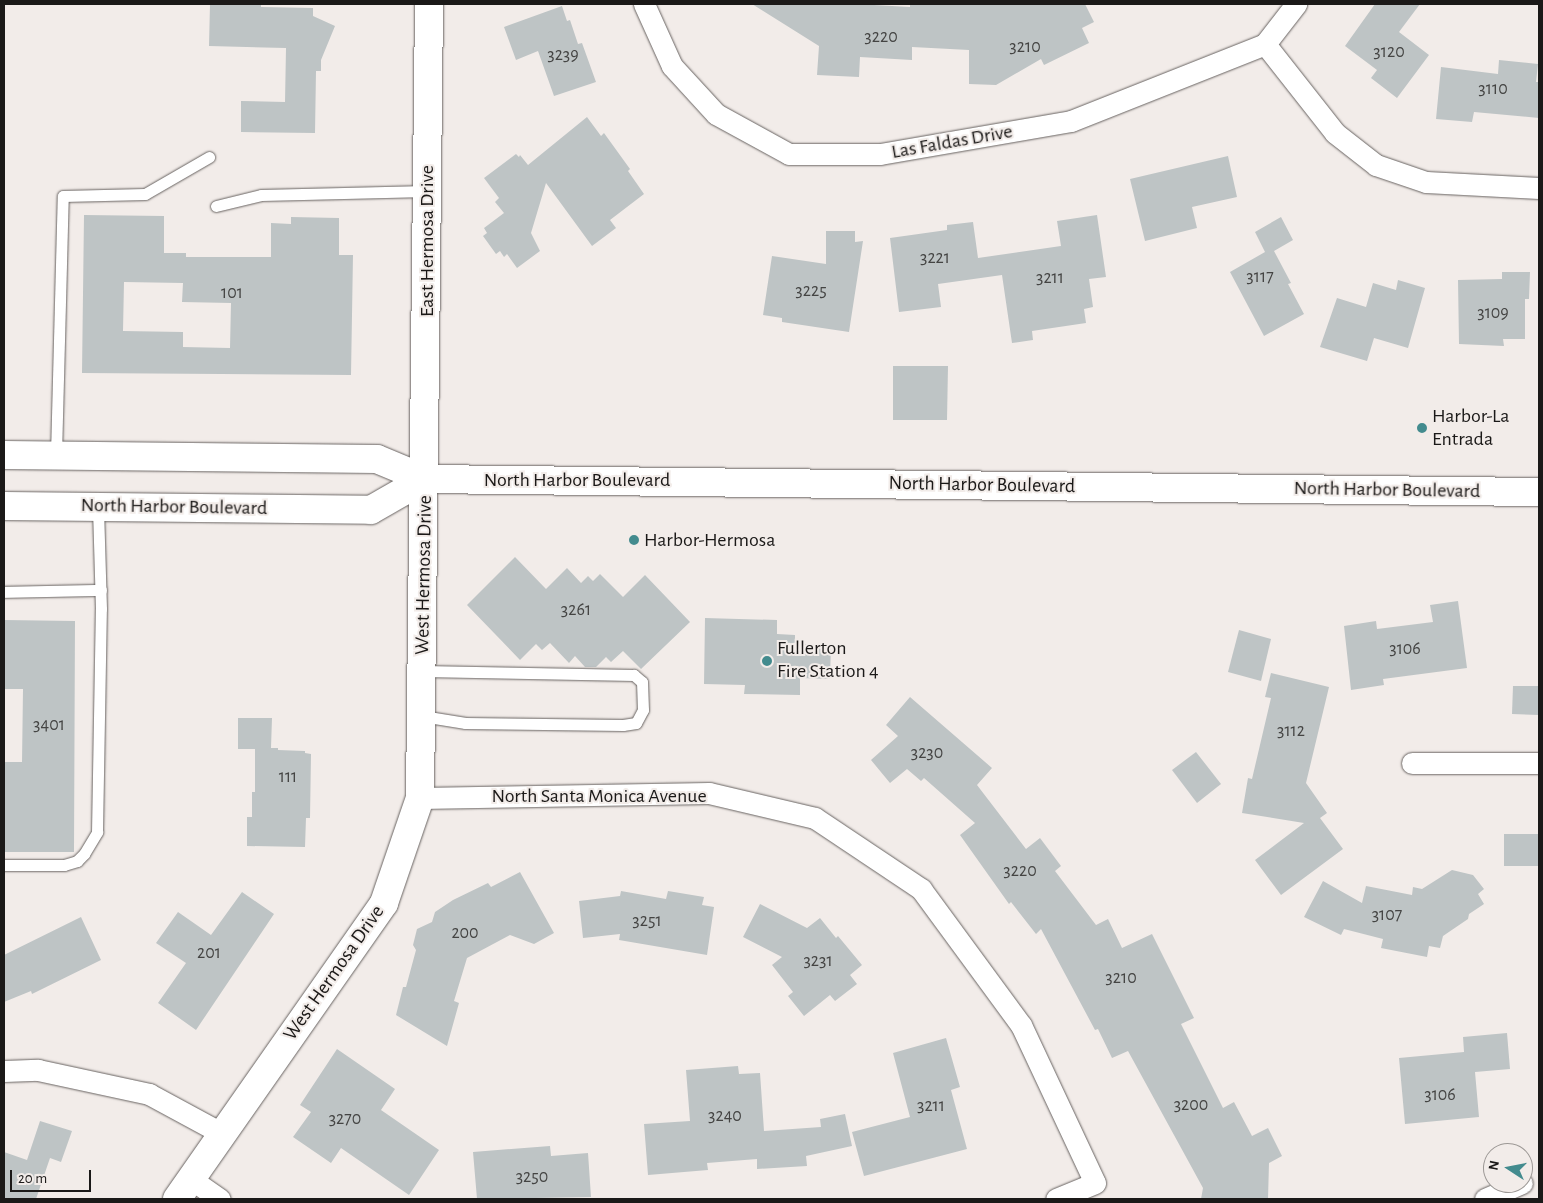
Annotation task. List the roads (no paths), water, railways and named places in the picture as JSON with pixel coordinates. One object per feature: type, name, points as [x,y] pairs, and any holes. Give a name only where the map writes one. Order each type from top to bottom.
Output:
[{"type":"main road","name":"East Hermosa Drive","points":[[425,479],[430,4]]},
{"type":"main road","name":"North Harbor Boulevard","points":[[4,455],[377,459],[425,479],[1539,492]]},
{"type":"main road","name":"North Harbor Boulevard","points":[[4,506],[371,510],[425,479]]},
{"type":"main road","name":"West Hermosa Drive","points":[[184,1189],[384,903],[420,798],[425,479]]},
{"type":"street","name":"Las Faldas Drive","points":[[644,4],[672,66],[716,114],[789,154],[880,154],[1071,121],[1265,44]]},
{"type":"street","points":[[1296,4],[1265,44],[1335,133],[1376,165],[1426,182],[1539,188]]},
{"type":"street","points":[[1412,763],[1539,763]]},
{"type":"street","name":"North Santa Monica Avenue","points":[[420,798],[709,793],[815,818],[921,889],[1020,1025],[1095,1183],[1056,1199]]},
{"type":"street","points":[[4,1071],[38,1070],[149,1094],[222,1133]]},
{"type":"street","points":[[184,1189],[220,1199]]},
{"type":"street","points":[[1485,1199],[1499,1193]]},
{"type":"lane","points":[[56,455],[63,196],[145,194],[209,157]]},
{"type":"lane","points":[[216,206],[261,195],[427,191]]},
{"type":"lane","points":[[4,865],[64,865],[77,861],[84,854],[97,832],[100,590],[98,506]]},
{"type":"lane","points":[[4,592],[100,590]]},
{"type":"lane","points":[[422,671],[634,675],[642,682],[643,710],[636,722],[623,725],[465,723],[422,716]]},
{"type":"place","name":"Harbor-La Entrada","points":[[1422,428]]},
{"type":"place","name":"Harbor-Hermosa","points":[[634,540]]},
{"type":"place","name":"Fullerton Fire Station 4","points":[[767,661]]}]
